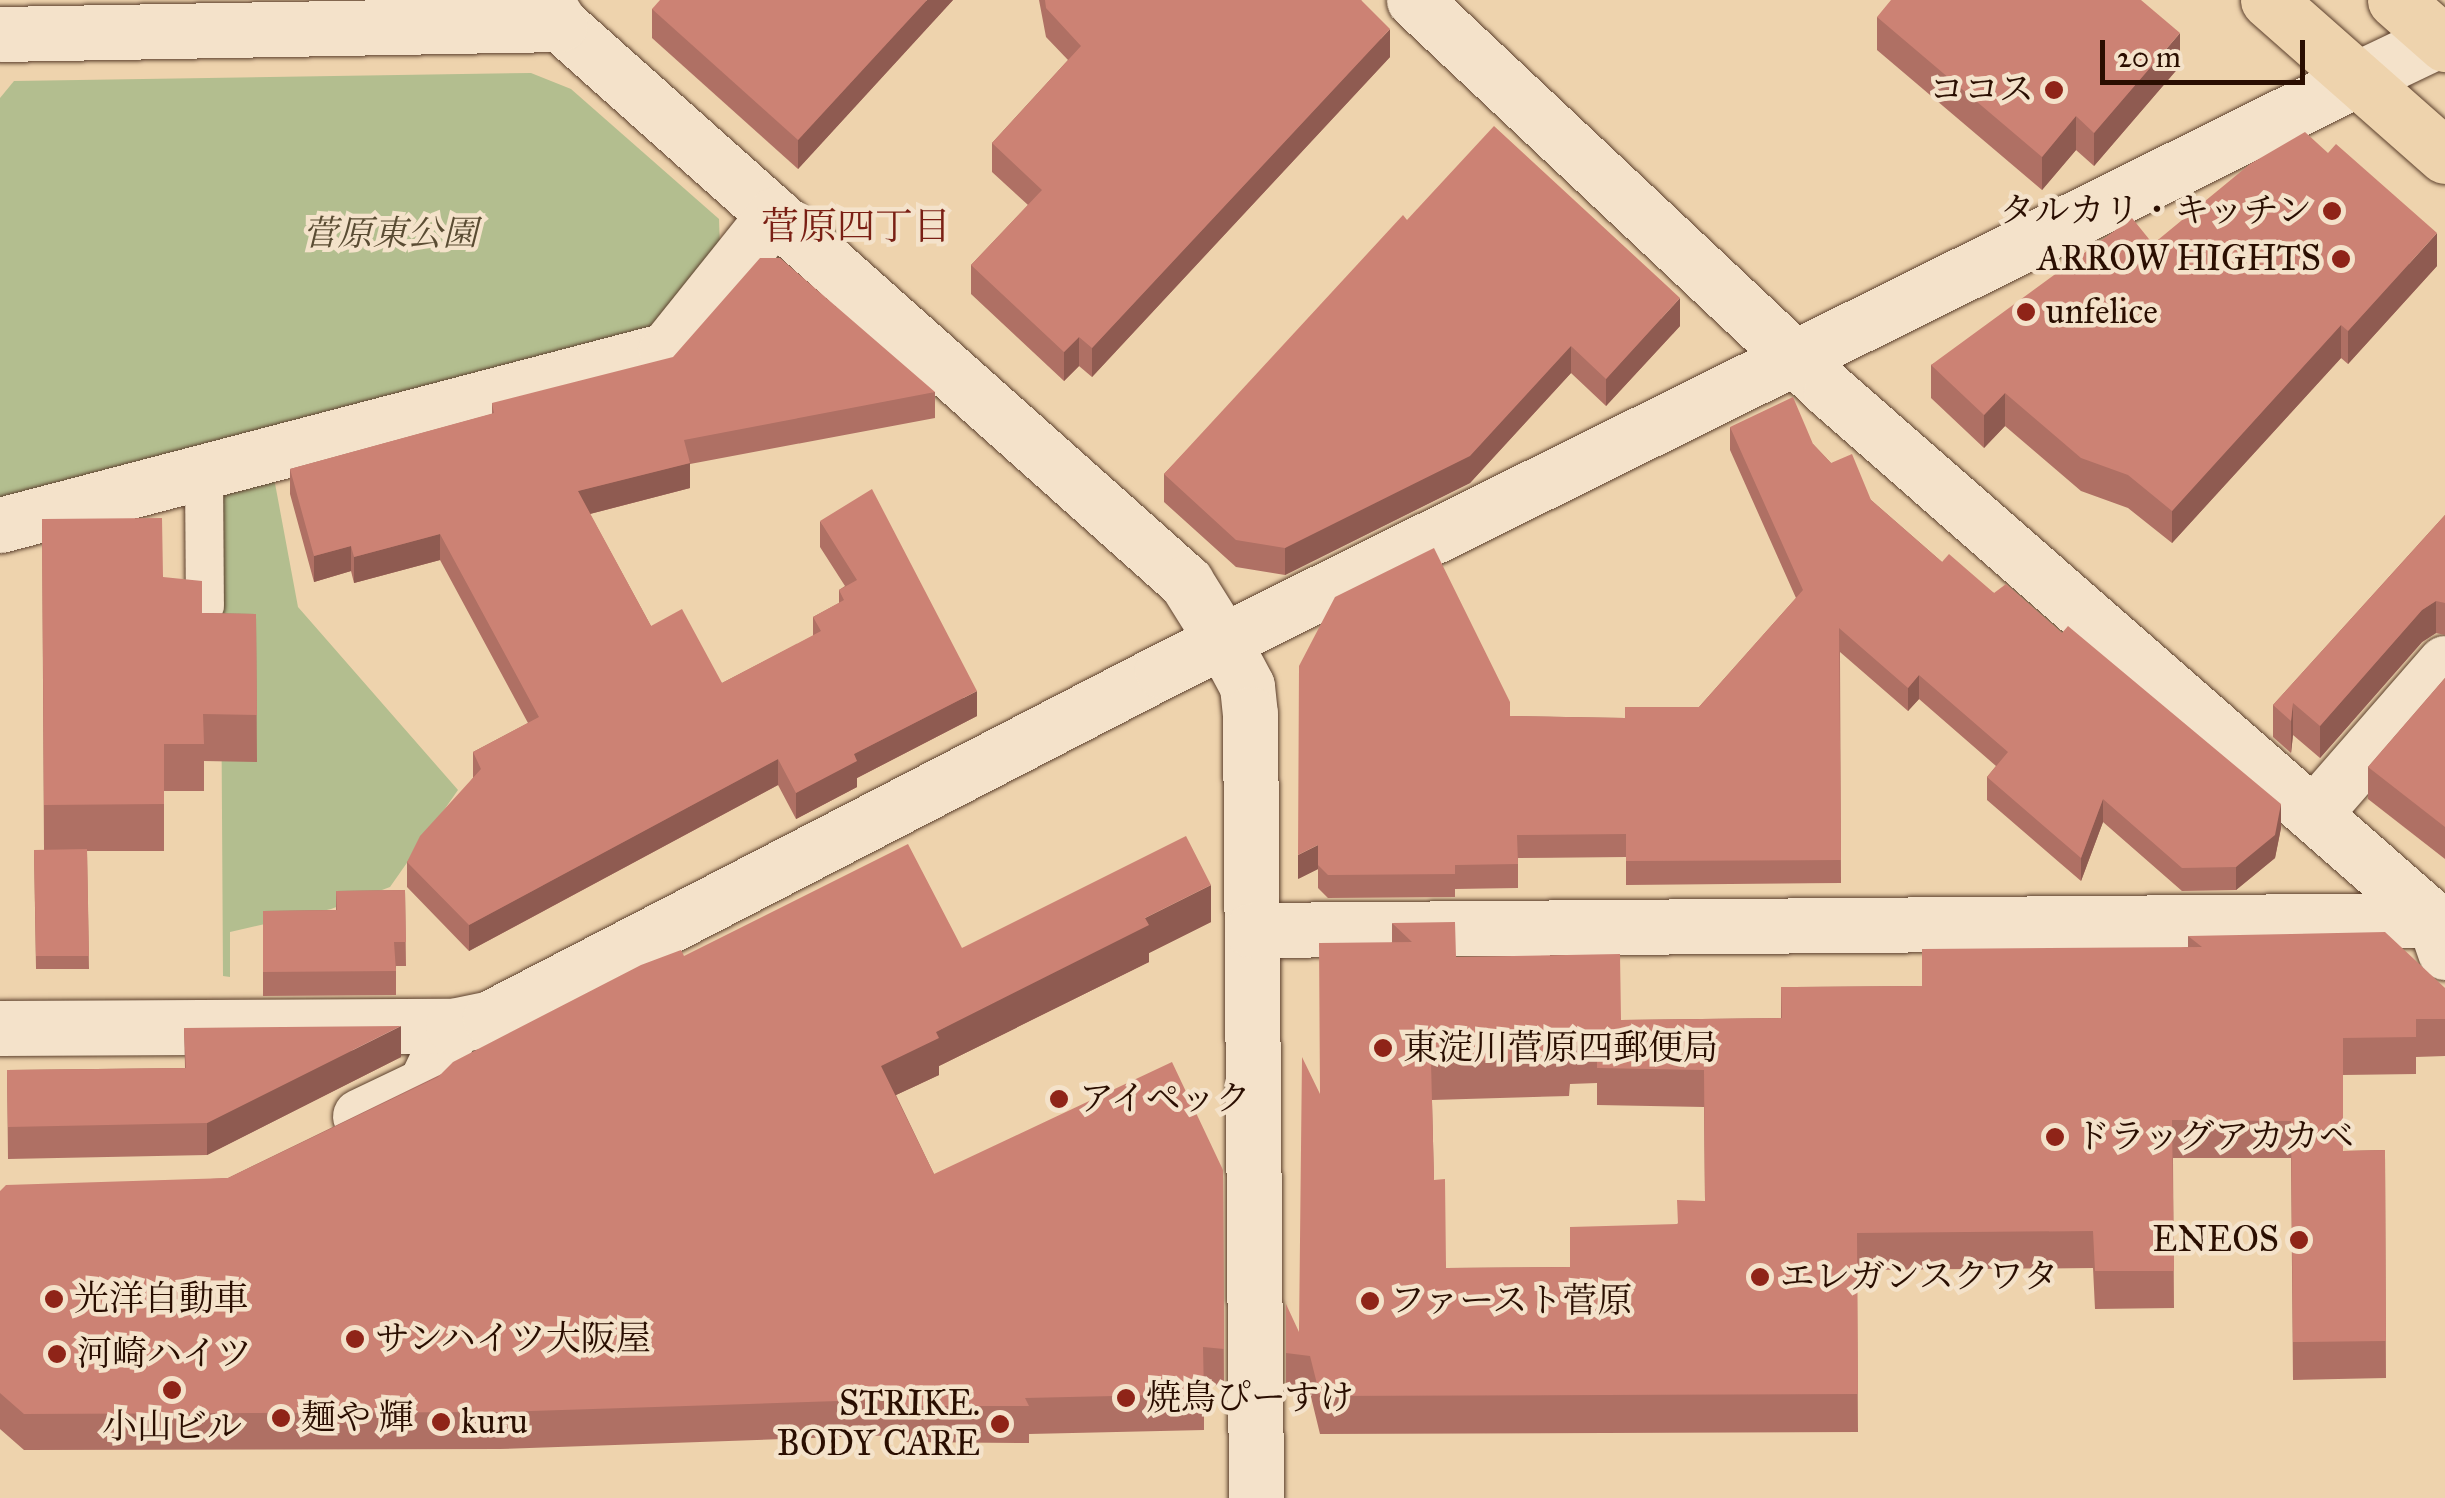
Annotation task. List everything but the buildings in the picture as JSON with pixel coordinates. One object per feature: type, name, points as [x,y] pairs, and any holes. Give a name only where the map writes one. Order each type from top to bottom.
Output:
[{"type":"main road","points":[[2268,0],[2445,156]]},
{"type":"main road","points":[[2394,0],[2443,40]]},
{"type":"street","points":[[1414,0],[1796,358],[2314,813],[2440,936]]},
{"type":"street","points":[[0,34],[552,12],[1186,582],[1247,686],[1250,714],[1256,1498]]},
{"type":"street","points":[[0,1028],[453,1026],[527,1002],[1222,641],[2443,40]]},
{"type":"street","points":[[0,525],[666,350],[774,215]]},
{"type":"street","points":[[2314,813],[2445,664]]},
{"type":"street","points":[[1252,930],[2440,936]]},
{"type":"street","points":[[320,1136],[425,1085],[453,1026]]},
{"type":"lane","points":[[204,472],[205,606]]},
{"type":"green space","name":"菅原東公園","points":[[531,73],[571,89],[719,219],[720,249],[652,332],[0,499],[0,98],[14,81]]},
{"type":"green space","points":[[274,478],[298,607],[458,790],[390,887],[331,909],[230,932],[230,977],[223,976],[220,491]]},
{"type":"place","name":"ココス","points":[[2054,90]]},
{"type":"place","name":"タルカリ・キッチン","points":[[2332,211]]},
{"type":"place","name":"ARROW HIGHTS","points":[[2341,259]]},
{"type":"place","name":"unfelice","points":[[2026,312]]},
{"type":"place","name":"東淀川菅原四郵便局","points":[[1383,1048]]},
{"type":"place","name":"アイペック","points":[[1059,1099]]},
{"type":"place","name":"ドラッグアカカベ","points":[[2055,1137]]},
{"type":"place","name":"ENEOS","points":[[2299,1240]]},
{"type":"place","name":"エレガンスクワタ","points":[[1760,1277]]},
{"type":"place","name":"光洋自動車","points":[[54,1299]]},
{"type":"place","name":"ファースト菅原","points":[[1370,1301]]},
{"type":"place","name":"サンハイツ大阪屋","points":[[355,1339]]},
{"type":"place","name":"河崎ハイツ","points":[[57,1354]]},
{"type":"place","name":"小山ビル","points":[[172,1390]]},
{"type":"place","name":"焼鳥ぴーすけ","points":[[1126,1398]]},
{"type":"place","name":"麺や 輝","points":[[281,1418]]},
{"type":"place","name":"kuru","points":[[441,1422]]},
{"type":"place","name":"STRIKE. BODY CARE","points":[[1000,1424]]},
{"type":"district","name":"菅原四丁目","points":[[856,227]]}]
